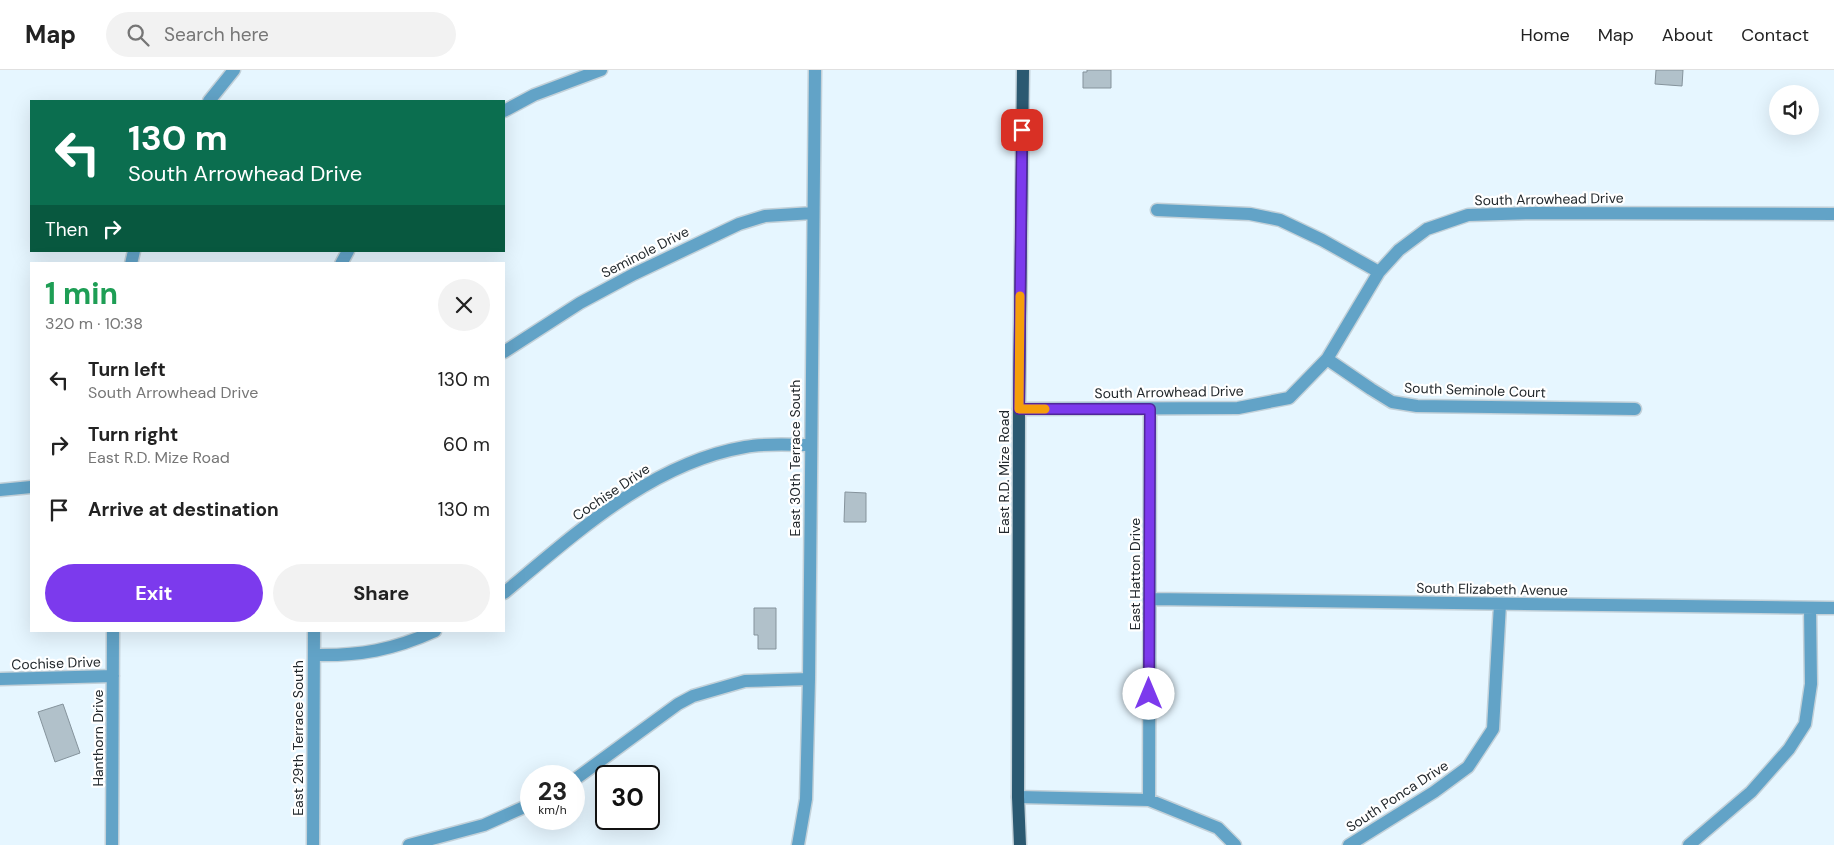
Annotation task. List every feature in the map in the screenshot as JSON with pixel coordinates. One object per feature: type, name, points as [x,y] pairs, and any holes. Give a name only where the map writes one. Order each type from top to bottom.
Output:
[{"type":"main road","name":"East R.D. Mize Road","points":[[1020,845],[1018,797],[1019,409],[1023,70]]},
{"type":"street","points":[[210,100],[234,70]]},
{"type":"street","points":[[505,110],[534,95],[600,70]]},
{"type":"street","name":"East 30th Terrace South","points":[[798,845],[806,799],[809,679],[815,70]]},
{"type":"street","points":[[1157,210],[1250,214],[1280,220],[1322,240],[1379,272]]},
{"type":"street","name":"Seminole Drive","points":[[505,351],[580,303],[634,274],[730,228],[765,216],[813,213]]},
{"type":"street","name":"South Arrowhead Drive","points":[[1019,409],[1238,408],[1289,398],[1328,359],[1379,272],[1399,250],[1427,228],[1468,215],[1533,213],[1834,214]]},
{"type":"street","name":"South Seminole Court","points":[[1328,359],[1392,402],[1417,406],[1635,409]]},
{"type":"street","name":"East Hatton Drive","points":[[1149,800],[1150,409]]},
{"type":"street","name":"Cochise Drive","points":[[505,592],[586,526],[649,482],[686,463],[715,453],[747,446],[810,445]]},
{"type":"street","points":[[0,490],[30,488]]},
{"type":"street","name":"South Elizabeth Avenue","points":[[1150,599],[1834,608]]},
{"type":"street","name":"South Ponca Drive","points":[[1349,845],[1434,792],[1468,767],[1493,730],[1500,604]]},
{"type":"street","points":[[1689,845],[1751,792],[1789,749],[1805,724],[1811,684],[1810,608]]},
{"type":"street","name":"Hanthorn Drive","points":[[112,845],[113,632]]},
{"type":"street","name":"East 29th Terrace South","points":[[313,845],[314,632]]},
{"type":"street","points":[[314,655],[346,656],[385,650],[433,632]]},
{"type":"street","name":"Cochise Drive","points":[[0,679],[113,676]]},
{"type":"street","points":[[585,772],[678,704],[694,696],[746,681],[809,679]]},
{"type":"street","points":[[1018,797],[1149,800],[1218,828],[1235,845]]},
{"type":"street","points":[[408,845],[484,825],[520,809]]},
{"type":"building","points":[[1087,70],[1111,70],[1111,88],[1083,88],[1083,72],[1087,72]]},
{"type":"building","points":[[1656,70],[1683,70],[1682,86],[1655,84]]},
{"type":"building","points":[[845,492],[866,493],[866,522],[844,522]]},
{"type":"building","points":[[754,608],[776,608],[776,649],[758,649],[758,635],[754,635]]},
{"type":"building","points":[[63,704],[80,753],[55,762],[38,712]]},
{"type":"slow traffic","points":[[1020,296],[1019,409],[1045,409]]},
{"type":"route","points":[[1022,130],[1019,409],[1150,409],[1149,694]]}]
